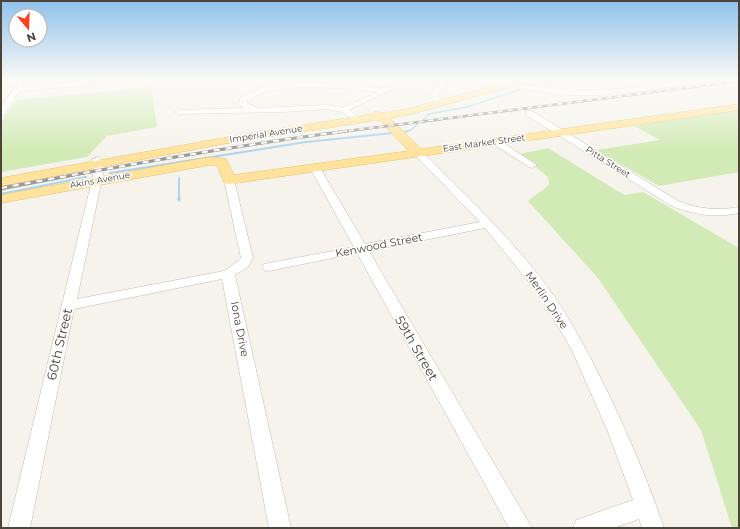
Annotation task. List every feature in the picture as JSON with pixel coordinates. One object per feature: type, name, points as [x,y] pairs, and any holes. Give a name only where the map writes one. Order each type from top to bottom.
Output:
[{"type":"main road","name":"Imperial Avenue","points":[[1,182],[240,134],[379,116],[436,104]]},
{"type":"main road","name":"East Market Street","points":[[229,180],[739,107]]},
{"type":"main road","name":"Merlin Drive","points":[[379,116],[386,120],[418,153]]},
{"type":"main road","name":"Akins Avenue","points":[[1,199],[97,180],[210,161],[222,162],[229,180]]},
{"type":"main road","name":"Imperial Avenue","points":[[1,177],[97,162]]},
{"type":"street","points":[[1,113],[7,104]]},
{"type":"street","points":[[242,104],[246,107],[259,111]]},
{"type":"street","points":[[344,110],[358,104]]},
{"type":"street","points":[[179,112],[259,111],[322,106],[344,110],[356,119]]},
{"type":"street","name":"Pitta Street","points":[[529,113],[674,203],[688,209],[709,213],[737,212]]},
{"type":"street","points":[[496,142],[532,165]]},
{"type":"street","name":"Merlin Drive","points":[[418,153],[488,224],[542,290],[578,347],[617,432],[646,506],[652,528]]},
{"type":"street","name":"60th Street","points":[[19,528],[97,180],[97,162]]},
{"type":"street","name":"59th Street","points":[[315,168],[521,528]]},
{"type":"street","points":[[68,305],[228,274],[242,264],[246,258],[229,180]]},
{"type":"street","name":"Kenwood Street","points":[[269,267],[488,224]]},
{"type":"street","name":"Iona Drive","points":[[228,274],[280,528]]},
{"type":"street","points":[[584,528],[646,506]]},
{"type":"green space","points":[[14,104],[154,104],[157,127],[107,136],[87,157],[1,172],[1,123]]},
{"type":"green space","points":[[739,110],[739,172],[659,186],[596,150],[660,140],[634,126]]},
{"type":"green space","points":[[548,148],[624,195],[643,192],[739,248],[739,528],[732,528],[701,430],[598,278],[528,201],[549,185],[548,177],[520,154]]},
{"type":"waterway","points":[[423,120],[429,114],[477,104]]},
{"type":"waterway","points":[[408,131],[418,124]]},
{"type":"waterway","points":[[404,132],[408,131]]},
{"type":"waterway","points":[[110,173],[306,142],[393,133]]},
{"type":"waterway","points":[[1,194],[86,177]]},
{"type":"waterway","points":[[179,178],[179,200]]},
{"type":"tram line","points":[[1,190],[136,164],[291,139],[569,104]]},
{"type":"railway","points":[[339,132],[561,104]]},
{"type":"railway","points":[[1,188],[217,150],[347,131]]}]
